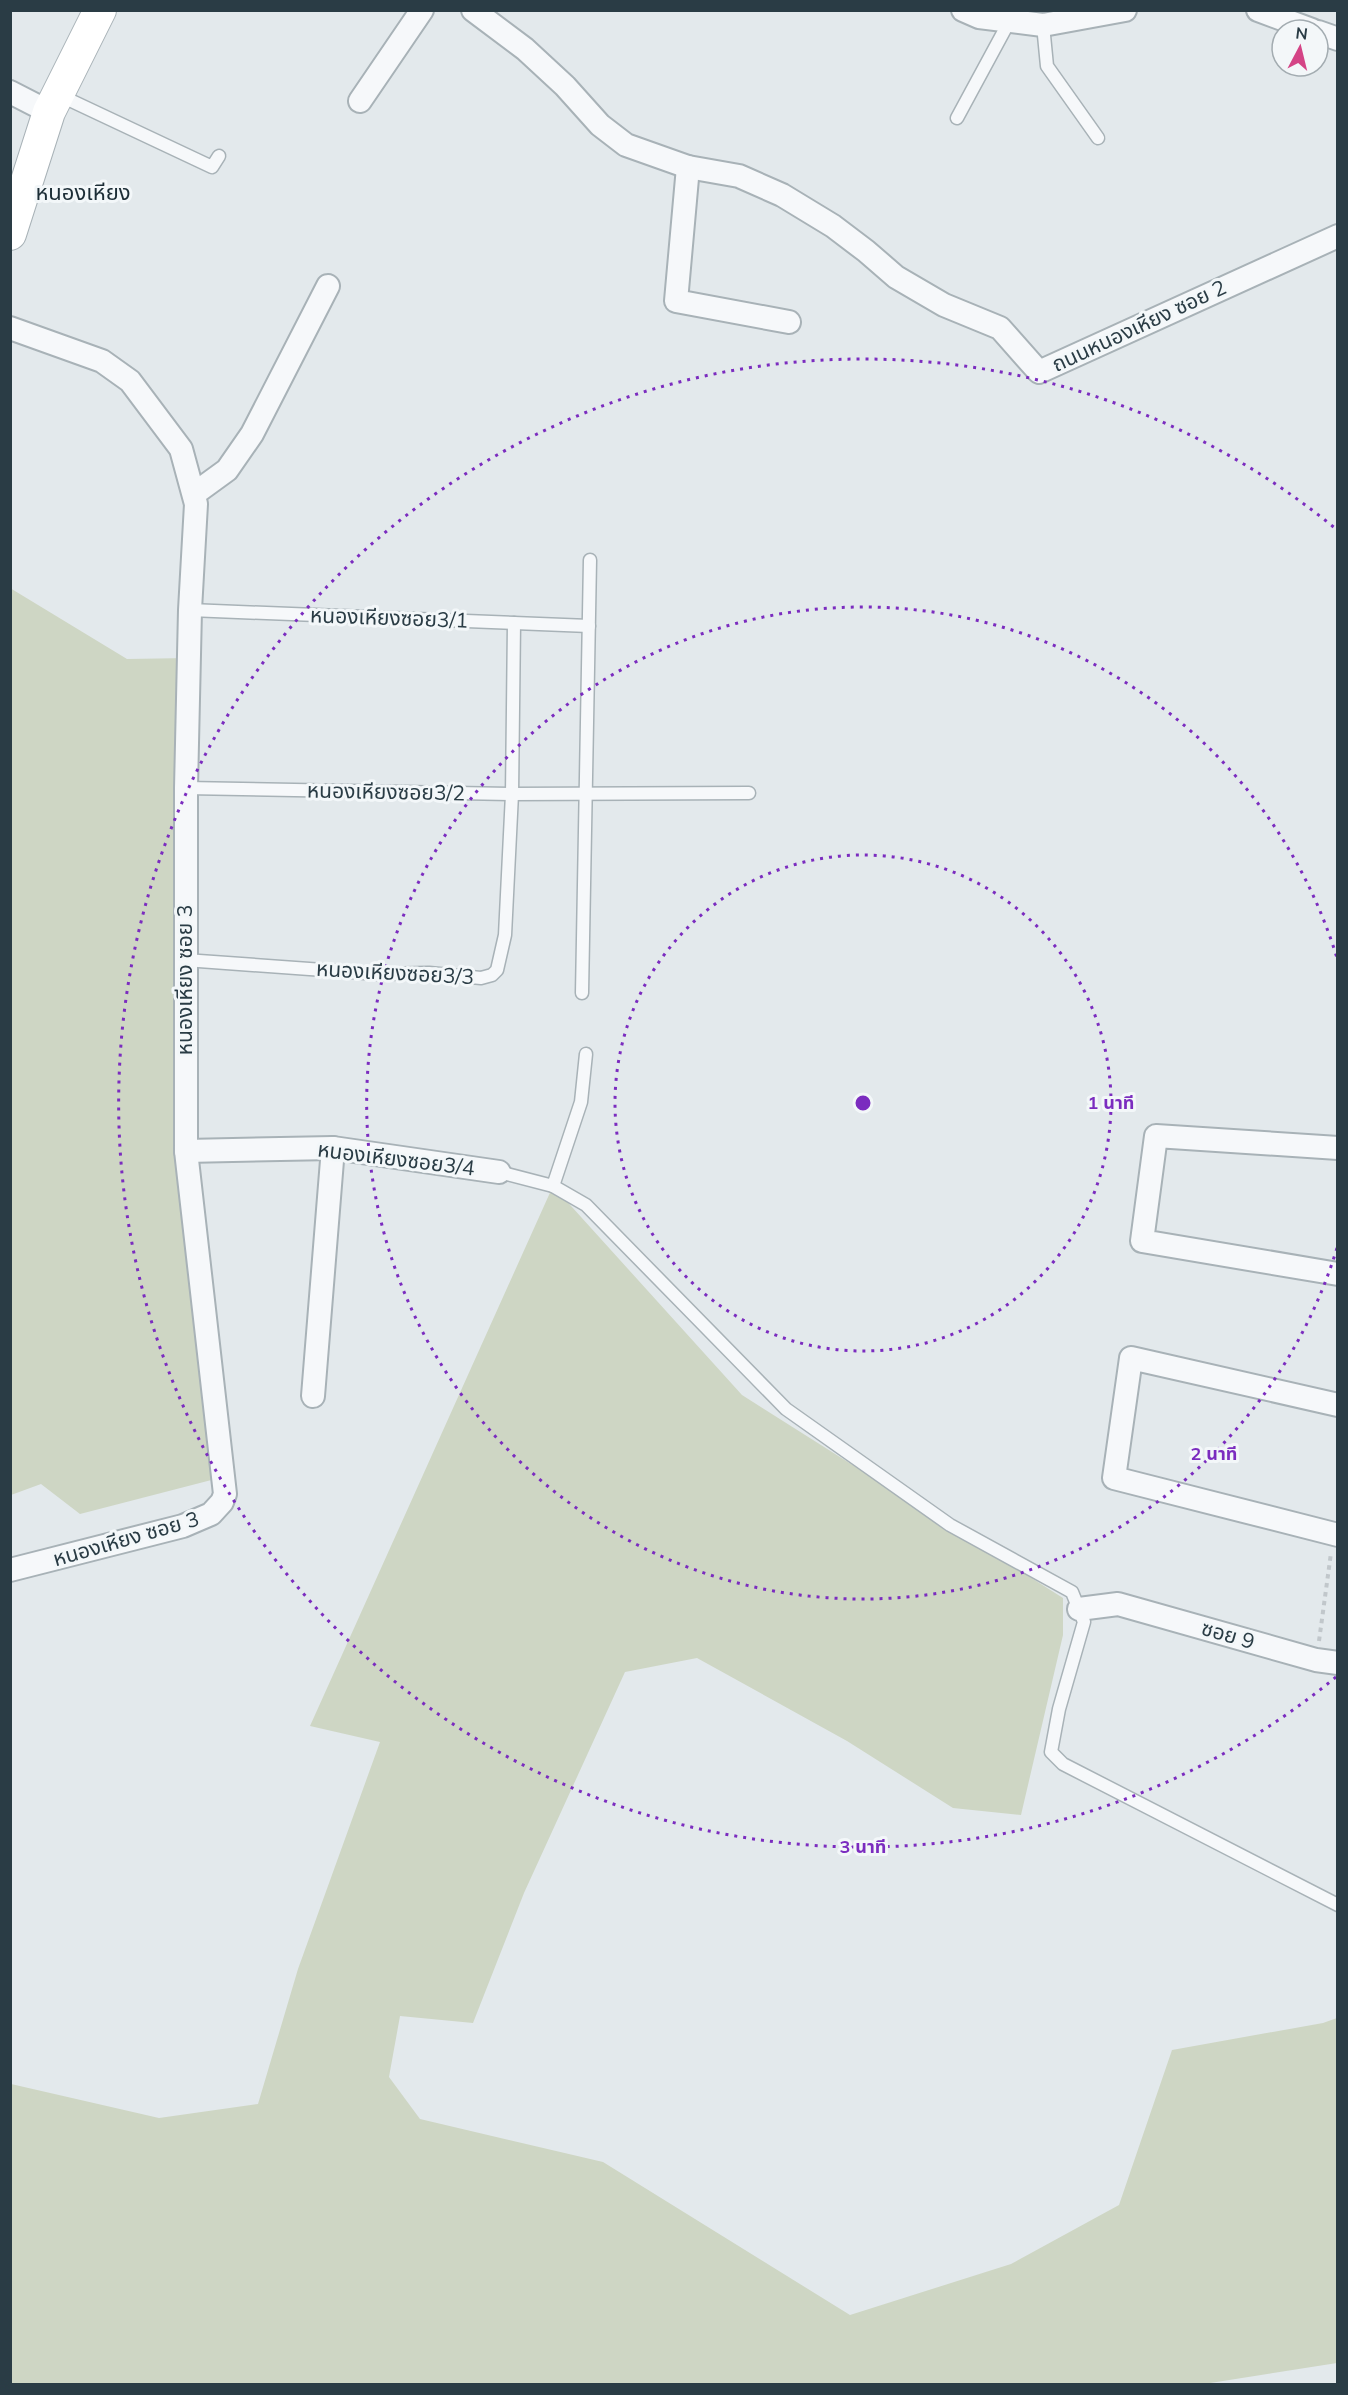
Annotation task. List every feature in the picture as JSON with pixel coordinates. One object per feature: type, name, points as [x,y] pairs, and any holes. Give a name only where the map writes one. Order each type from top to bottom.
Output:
[{"type":"main road","points":[[10,234],[53,103],[100,10]]},
{"type":"street","points":[[360,101],[422,10]]},
{"type":"street","name":"ถนนหนองเหียง ซอย 2","points":[[473,10],[525,50],[565,86],[600,125],[626,145],[688,167],[739,176],[782,195],[833,226],[896,277],[944,305],[1000,328],[1039,372],[1338,236]]},
{"type":"street","points":[[963,10],[979,17],[1043,25],[1125,10]]},
{"type":"street","points":[[1258,10],[1280,18]]},
{"type":"street","points":[[10,92],[53,103]]},
{"type":"street","points":[[688,167],[676,301],[789,322]]},
{"type":"street","points":[[194,494],[227,470],[252,434],[328,286]]},
{"type":"street","name":"หนองเหียง ซอย 3","points":[[10,328],[102,361],[130,381],[181,449],[196,504],[190,610],[186,788],[186,1151],[225,1494],[222,1502],[211,1515],[183,1526],[10,1570]]},
{"type":"street","points":[[1338,1148],[1156,1136],[1142,1241],[1338,1274]]},
{"type":"street","points":[[314,1396],[333,1148]]},
{"type":"street","name":"หนองเหียงซอย3/4","points":[[186,1151],[333,1148],[499,1172]]},
{"type":"street","points":[[1336,1535],[1114,1478],[1131,1358],[1338,1406]]},
{"type":"street","name":"ซอย 9","points":[[1079,1609],[1118,1604],[1327,1661]]},
{"type":"lane","points":[[957,118],[1010,20]]},
{"type":"lane","points":[[1043,25],[1047,66],[1098,138]]},
{"type":"lane","points":[[53,103],[212,167],[219,156]]},
{"type":"lane","points":[[582,993],[590,560]]},
{"type":"lane","name":"หนองเหียงซอย3/1","points":[[190,610],[589,626]]},
{"type":"lane","points":[[512,794],[514,623]]},
{"type":"lane","name":"หนองเหียงซอย3/2","points":[[186,788],[512,794],[749,793]]},
{"type":"lane","name":"หนองเหียงซอย3/3","points":[[185,960],[379,974],[429,973],[481,978],[492,975],[498,966],[506,935],[512,794]]},
{"type":"lane","points":[[554,1186],[581,1102],[586,1054]]},
{"type":"lane","points":[[499,1172],[554,1186],[586,1206],[786,1409],[950,1525],[1072,1592],[1084,1622],[1059,1709],[1051,1752],[1063,1764],[1338,1905]]},
{"type":"path","points":[[1327,1661],[1336,1535]]},
{"type":"green space","points":[[10,588],[127,659],[189,658],[188,1170],[223,1477],[80,1514],[41,1484],[11,1495]]},
{"type":"green space","points":[[553,1186],[742,1395],[1063,1598],[1063,1635],[1021,1815],[953,1808],[847,1741],[697,1658],[625,1672],[524,1893],[473,2023],[400,2016],[389,2077],[420,2119],[603,2162],[850,2315],[1011,2264],[1119,2205],[1172,2050],[1323,2023],[1337,2018],[1337,2363],[1204,2384],[11,2384],[11,2084],[159,2118],[258,2104],[298,1969],[380,1742],[310,1726]]},
{"type":"district","name":"หนองเหียง","points":[[83,192]]}]
